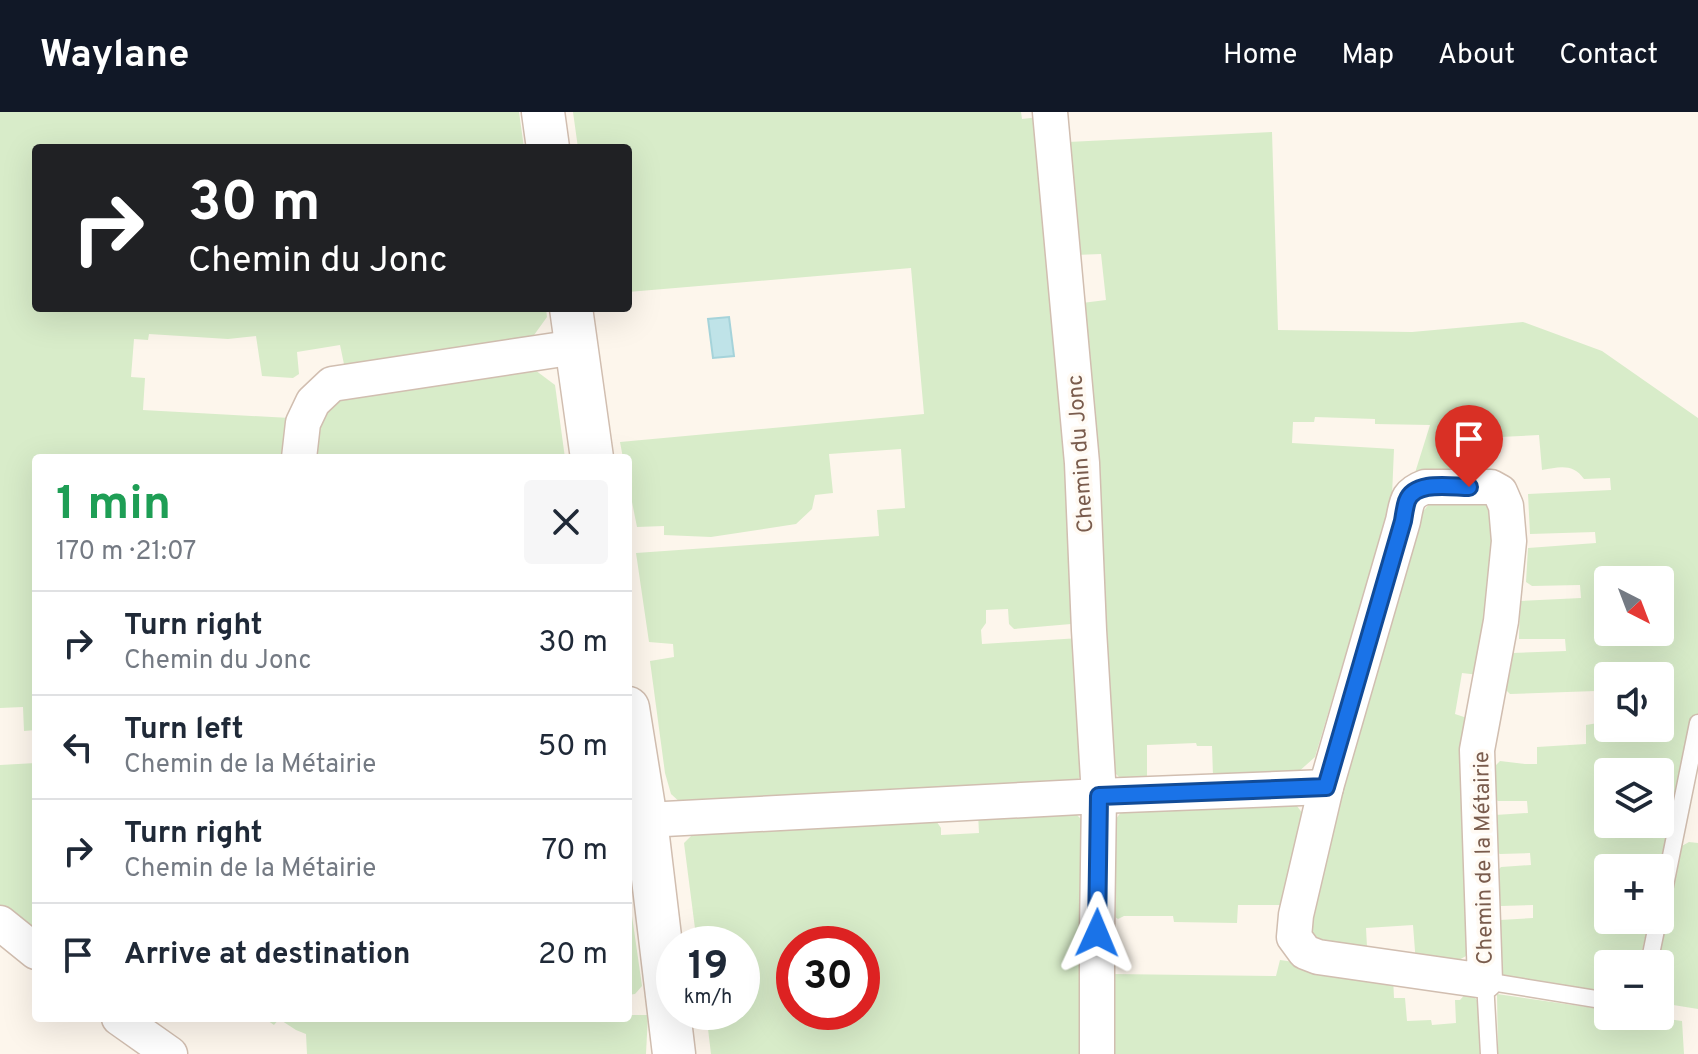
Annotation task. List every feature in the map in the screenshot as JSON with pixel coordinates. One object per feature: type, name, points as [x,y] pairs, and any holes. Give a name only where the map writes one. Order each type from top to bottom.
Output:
[{"type":"street","points":[[543,112],[547,144]]},
{"type":"street","name":"Chemin du Jonc","points":[[1050,112],[1082,463],[1099,796],[1097,1054]]},
{"type":"street","points":[[299,454],[303,423],[313,402],[332,384],[574,327],[591,454]]},
{"type":"street","name":"Chemin de la Métairie","points":[[1425,487],[1491,487],[1500,492],[1506,506],[1509,541],[1501,621],[1477,750],[1485,981],[1318,957],[1305,952],[1298,945],[1294,937],[1296,915],[1326,787],[1408,498],[1425,487]]},
{"type":"street","points":[[632,733],[646,820],[674,1054]]},
{"type":"street","points":[[646,820],[1326,787]]},
{"type":"street","points":[[0,923],[32,949]]},
{"type":"street","points":[[125,1022],[170,1054]]},
{"type":"lane","points":[[1671,854],[1698,723]]},
{"type":"lane","points":[[1489,1054],[1485,981],[1594,999]]},
{"type":"green space","points":[[0,112],[519,112],[523,144],[32,144],[32,312],[546,312],[547,317],[529,342],[345,369],[340,345],[297,352],[299,374],[293,378],[262,376],[256,336],[228,339],[149,334],[148,340],[134,339],[131,377],[145,378],[143,410],[290,418],[287,454],[32,454],[32,730],[24,731],[23,707],[0,708]]},
{"type":"green space","points":[[573,112],[1021,112],[1022,119],[1039,117],[1078,618],[1071,624],[1014,629],[1009,624],[1008,609],[986,610],[986,623],[981,630],[982,644],[1080,638],[1086,771],[1071,786],[682,804],[671,794],[665,773],[650,661],[674,657],[673,644],[649,642],[636,553],[879,536],[877,510],[905,508],[901,449],[829,454],[833,493],[815,495],[812,509],[796,524],[711,537],[664,535],[664,526],[637,527],[632,502],[632,454],[622,454],[620,442],[924,414],[911,268],[632,292],[632,144],[577,144]]},
{"type":"green space","points":[[1272,132],[1278,330],[1412,332],[1523,322],[1602,351],[1698,418],[1698,731],[1689,729],[1674,802],[1674,758],[1594,758],[1594,838],[1667,838],[1663,854],[1594,854],[1594,934],[1646,934],[1642,950],[1594,950],[1594,992],[1502,976],[1492,930],[1500,920],[1533,918],[1533,905],[1501,906],[1491,898],[1489,879],[1501,867],[1531,865],[1530,853],[1500,854],[1488,847],[1495,815],[1528,813],[1527,801],[1498,801],[1487,793],[1486,775],[1500,761],[1537,764],[1537,747],[1586,744],[1586,725],[1594,724],[1594,742],[1674,742],[1674,662],[1594,662],[1594,691],[1510,694],[1499,683],[1502,668],[1512,653],[1566,651],[1565,639],[1519,639],[1520,601],[1581,598],[1580,585],[1532,586],[1526,582],[1528,548],[1596,543],[1595,532],[1530,534],[1528,494],[1611,490],[1610,478],[1584,479],[1575,470],[1565,467],[1542,470],[1539,435],[1480,438],[1481,471],[1414,476],[1430,425],[1375,424],[1375,419],[1315,417],[1314,422],[1293,422],[1292,443],[1394,449],[1391,519],[1355,651],[1347,650],[1315,757],[1296,774],[1213,776],[1212,746],[1197,746],[1196,743],[1147,745],[1147,781],[1124,782],[1110,768],[1082,303],[1106,300],[1101,254],[1075,255],[1068,142]]},
{"type":"green space","points":[[531,367],[555,385],[564,454],[314,454],[316,420],[338,396]]},
{"type":"green space","points":[[1434,498],[1488,500],[1500,521],[1479,675],[1462,673],[1455,714],[1470,719],[1473,938],[1466,956],[1450,965],[1416,964],[1413,925],[1366,928],[1367,947],[1325,949],[1310,937],[1306,911],[1417,519]]},
{"type":"green space","points":[[32,763],[32,932],[0,905],[0,765]]},
{"type":"green space","points":[[1291,798],[1303,814],[1290,905],[1238,905],[1237,923],[1174,922],[1173,916],[1124,916],[1118,919],[1111,914],[1112,824],[1125,807]]},
{"type":"green space","points":[[1072,810],[1086,824],[1086,1054],[711,1054],[708,1030],[760,1030],[760,926],[695,926],[684,843],[698,829],[932,815],[941,828],[941,835],[979,833],[978,813]]},
{"type":"green space","points":[[1689,842],[1698,843],[1698,1009],[1674,1005],[1674,950],[1659,950],[1662,934],[1674,934],[1674,869],[1680,847]]},
{"type":"green space","points":[[632,916],[642,986],[632,994]]},
{"type":"green space","points":[[1280,960],[1393,976],[1394,998],[1405,998],[1407,1021],[1431,1020],[1432,1025],[1456,1023],[1455,1000],[1460,1000],[1468,991],[1477,1000],[1480,1009],[1483,1054],[1112,1054],[1112,974],[1276,976]]},
{"type":"green space","points":[[1497,994],[1594,1008],[1594,1030],[1674,1030],[1674,1020],[1682,1021],[1684,1054],[1498,1054]]},
{"type":"green space","points":[[632,1015],[648,1015],[646,1054],[307,1054],[306,1034],[284,1022],[632,1022]]},
{"type":"water","points":[[729,317],[734,356],[713,358],[708,319]]},
{"type":"route","points":[[1097,933],[1099,796],[1326,787],[1408,498],[1425,487],[1469,487]]}]
